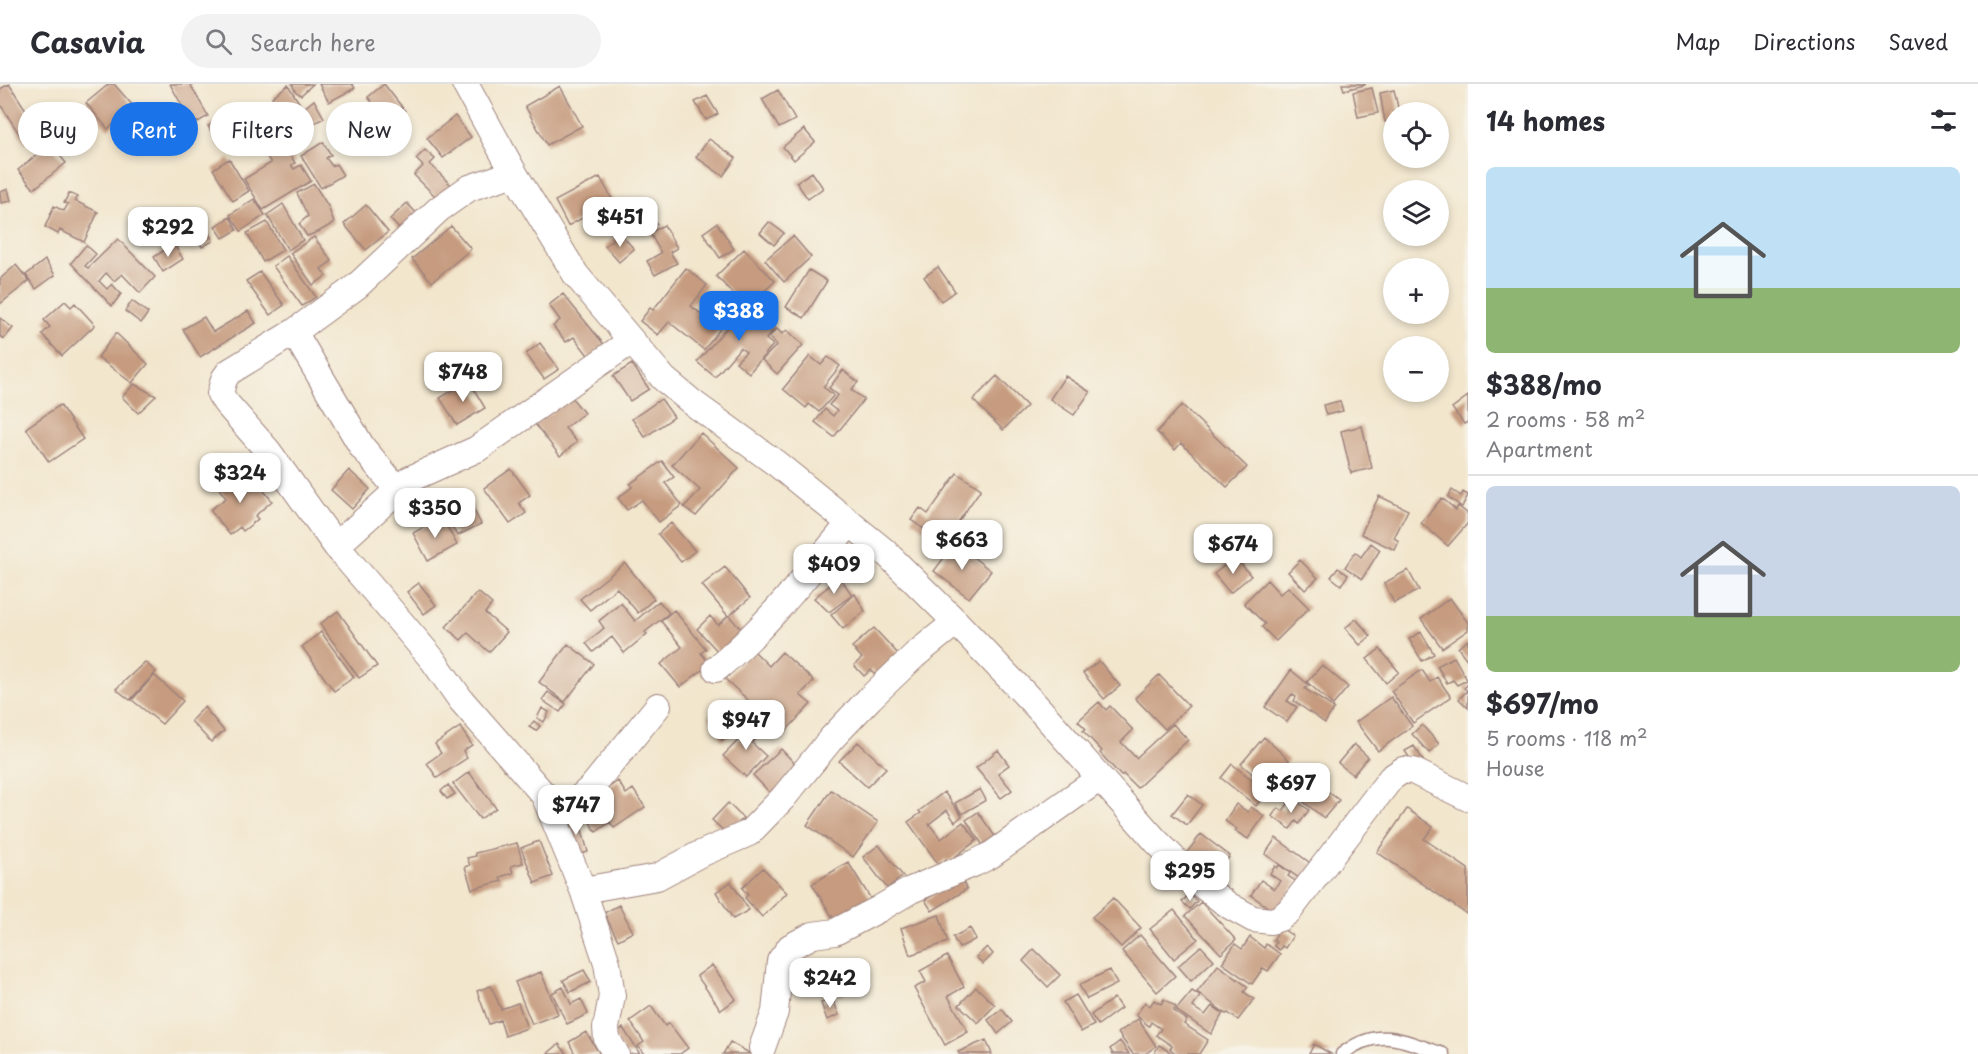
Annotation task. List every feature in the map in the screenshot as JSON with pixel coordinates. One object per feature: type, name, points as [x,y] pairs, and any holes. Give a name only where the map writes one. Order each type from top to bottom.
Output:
[{"type":"street","points":[[465,84],[514,173],[576,275],[631,341],[676,389],[777,464],[883,550],[1040,710],[1156,841],[1195,880],[1246,916],[1259,921],[1271,921],[1289,911],[1395,774],[1403,770],[1413,771],[1468,798]]},
{"type":"street","points":[[514,173],[469,188],[439,209],[357,286],[294,332],[229,372],[222,383],[220,394],[267,451],[336,546],[433,660],[488,733],[544,795],[583,890],[607,963],[612,996],[606,1028],[607,1039],[616,1054]]},
{"type":"street","points":[[294,332],[362,447],[398,490]]},
{"type":"street","points":[[336,546],[410,478],[477,449],[631,341]]},
{"type":"street","points":[[716,669],[747,641],[788,598],[850,523]]},
{"type":"street","points":[[583,890],[657,877],[711,849],[749,833],[757,827],[862,706],[915,655],[956,622]]},
{"type":"street","points":[[555,820],[592,787],[658,706]]},
{"type":"street","points":[[762,1048],[775,1012],[780,961],[790,947],[816,934],[834,932],[911,890],[983,859],[1005,846],[1100,778]]},
{"type":"lane","points":[[1342,1054],[1365,1040],[1386,1037],[1419,1044],[1443,1054]]},
{"type":"building","points":[[9,84],[21,102],[18,102],[18,132],[0,104],[0,89]]},
{"type":"building","points":[[109,84],[114,84],[130,102],[110,102],[110,127],[108,129],[98,117],[98,102],[87,102]]},
{"type":"building","points":[[170,84],[190,84],[208,116],[198,122],[198,102],[180,102]]},
{"type":"building","points":[[292,84],[313,84],[301,95],[295,91]]},
{"type":"building","points":[[319,84],[352,84],[355,88],[329,102]]},
{"type":"building","points":[[384,84],[398,102],[372,102],[368,97]]},
{"type":"building","points":[[1342,84],[1365,84],[1365,85],[1344,90]]},
{"type":"building","points":[[288,85],[299,102],[276,102],[272,97]]},
{"type":"building","points":[[560,86],[582,126],[547,145],[525,106]]},
{"type":"building","points":[[1372,88],[1378,113],[1358,117],[1353,92]]},
{"type":"building","points":[[778,90],[795,120],[779,128],[762,99]]},
{"type":"building","points":[[1394,90],[1397,102],[1383,102],[1383,110],[1380,93]]},
{"type":"building","points":[[707,96],[718,114],[706,120],[695,102]]},
{"type":"building","points":[[314,100],[324,118],[314,123],[314,102],[312,102]]},
{"type":"building","points":[[455,116],[471,137],[443,158],[427,138]]},
{"type":"building","points":[[804,129],[815,142],[794,160],[783,147]]},
{"type":"building","points":[[709,139],[736,158],[723,176],[696,157]]},
{"type":"building","points":[[323,142],[326,147],[326,156],[329,156],[326,158],[332,166],[336,164],[343,175],[321,188],[301,156],[314,156],[314,148]]},
{"type":"building","points":[[425,150],[435,159],[430,164],[451,185],[438,199],[414,175],[423,166],[416,159]]},
{"type":"building","points":[[35,156],[60,156],[66,163],[34,189],[18,170]]},
{"type":"building","points":[[266,156],[291,156],[295,163],[291,165],[294,169],[301,165],[311,181],[263,210],[244,179],[271,163]]},
{"type":"building","points":[[229,159],[249,191],[233,201],[213,169]]},
{"type":"building","points":[[812,172],[823,188],[808,199],[796,182]]},
{"type":"building","points":[[600,177],[613,201],[568,226],[555,201]]},
{"type":"building","points":[[314,184],[328,206],[334,223],[307,236],[299,224],[308,216],[297,193]]},
{"type":"building","points":[[8,189],[11,201],[1,203],[0,192]]},
{"type":"building","points":[[69,193],[78,197],[75,201],[98,212],[84,242],[60,230],[58,234],[45,227],[54,206],[64,211],[68,204],[64,203]]},
{"type":"building","points":[[254,199],[265,215],[241,231],[230,215]]},
{"type":"building","points":[[407,203],[419,216],[402,232],[390,219]]},
{"type":"building","points":[[283,204],[303,240],[288,250],[267,215]]},
{"type":"building","points":[[366,205],[388,232],[366,250],[344,224]]},
{"type":"building","points":[[647,212],[657,224],[645,234],[636,222]]},
{"type":"building","points":[[230,217],[237,230],[223,238],[215,226]]},
{"type":"building","points":[[267,222],[283,250],[263,262],[247,233]]},
{"type":"building","points":[[769,222],[784,233],[774,245],[760,233]]},
{"type":"building","points":[[717,223],[734,249],[720,258],[703,233]]},
{"type":"building","points":[[664,225],[677,248],[670,252],[677,263],[655,275],[647,261],[661,253],[650,233]]},
{"type":"building","points":[[451,226],[471,249],[432,282],[412,259]]},
{"type":"building","points":[[206,228],[213,241],[202,247],[194,233]]},
{"type":"building","points":[[620,233],[634,249],[619,262],[605,246]]},
{"type":"building","points":[[793,236],[811,257],[784,282],[765,260]]},
{"type":"building","points":[[314,237],[332,261],[321,269],[326,276],[313,285],[290,253]]},
{"type":"building","points":[[118,239],[155,277],[140,293],[122,274],[114,281],[106,273],[99,281],[107,289],[112,284],[121,294],[112,306],[71,263],[86,245],[96,254],[85,266],[88,268]]},
{"type":"building","points":[[174,244],[183,259],[163,272],[154,257]]},
{"type":"building","points":[[744,249],[775,281],[747,308],[716,276]]},
{"type":"building","points":[[287,256],[316,297],[302,306],[273,266]]},
{"type":"building","points":[[45,260],[55,275],[36,289],[26,275]]},
{"type":"building","points":[[16,265],[29,281],[0,304],[0,279]]},
{"type":"building","points":[[938,267],[955,291],[941,301],[924,277]]},
{"type":"building","points":[[686,268],[707,285],[691,306],[720,329],[704,350],[669,322],[658,335],[640,321],[650,308],[653,310]]},
{"type":"building","points":[[809,270],[827,281],[804,318],[786,307]]},
{"type":"building","points":[[260,272],[284,305],[270,315],[246,281]]},
{"type":"building","points":[[563,294],[606,347],[591,359],[574,337],[566,342],[553,326],[560,320],[549,305]]},
{"type":"building","points":[[65,301],[71,307],[75,303],[95,325],[62,356],[42,334],[50,327],[44,320]]},
{"type":"building","points":[[132,301],[148,313],[141,323],[125,311]]},
{"type":"building","points":[[738,305],[752,317],[756,312],[775,328],[766,339],[773,345],[749,373],[736,362],[746,352],[740,348],[715,377],[697,362],[730,324],[725,319]]},
{"type":"building","points":[[248,311],[256,323],[200,357],[183,329],[204,317],[213,332]]},
{"type":"building","points":[[0,318],[13,328],[4,339],[0,336]]},
{"type":"building","points":[[777,329],[782,334],[787,330],[803,345],[777,374],[762,360],[777,345],[769,337]]},
{"type":"building","points":[[116,333],[148,364],[132,383],[98,357]]},
{"type":"building","points":[[540,343],[559,369],[544,379],[526,354]]},
{"type":"building","points":[[810,356],[821,365],[828,357],[840,366],[823,387],[834,395],[819,412],[809,404],[806,408],[783,389]]},
{"type":"building","points":[[632,364],[649,389],[630,401],[613,376]]},
{"type":"building","points":[[843,370],[858,382],[851,390],[864,399],[834,437],[815,422],[825,409],[833,416],[837,411],[829,405],[838,395],[829,388]]},
{"type":"building","points":[[997,376],[1027,406],[1003,430],[973,400]]},
{"type":"building","points":[[1065,376],[1090,392],[1074,415],[1050,399]]},
{"type":"building","points":[[469,381],[485,408],[457,425],[440,398]]},
{"type":"building","points":[[134,384],[156,396],[138,413],[122,397]]},
{"type":"building","points":[[1468,396],[1468,422],[1464,424],[1452,408]]},
{"type":"building","points":[[572,398],[584,413],[565,428],[577,442],[560,456],[535,424]]},
{"type":"building","points":[[661,399],[674,417],[645,437],[632,419]]},
{"type":"building","points":[[1340,401],[1343,411],[1326,415],[1323,405]]},
{"type":"building","points":[[60,405],[83,439],[49,462],[26,428]]},
{"type":"building","points":[[1182,405],[1247,467],[1227,487],[1181,443],[1175,450],[1157,432]]},
{"type":"building","points":[[1362,426],[1372,468],[1351,473],[1341,431]]},
{"type":"building","points":[[701,433],[739,468],[696,516],[684,507],[700,490],[672,465]]},
{"type":"building","points":[[662,461],[674,477],[665,483],[682,505],[659,522],[642,500],[627,510],[618,498],[632,487],[630,484]]},
{"type":"building","points":[[511,469],[530,495],[519,503],[526,513],[510,524],[484,488]]},
{"type":"building","points":[[349,470],[370,489],[352,509],[331,490]]},
{"type":"building","points":[[249,472],[272,501],[255,516],[258,519],[243,531],[240,527],[230,535],[210,510],[226,498],[217,486],[227,479],[232,485]]},
{"type":"building","points":[[957,473],[981,489],[956,525],[962,530],[951,545],[926,526],[924,529],[911,520],[920,508],[928,514]]},
{"type":"building","points":[[1452,490],[1461,496],[1463,492],[1468,495],[1462,507],[1448,497]]},
{"type":"building","points":[[465,493],[481,524],[457,536],[441,504]]},
{"type":"building","points":[[1379,496],[1408,510],[1394,538],[1399,541],[1395,550],[1361,534]]},
{"type":"building","points":[[1442,498],[1456,510],[1458,506],[1468,514],[1468,523],[1448,546],[1421,523]]},
{"type":"building","points":[[442,517],[457,545],[428,561],[413,533]]},
{"type":"building","points":[[671,523],[695,551],[681,562],[658,534]]},
{"type":"building","points":[[955,543],[991,571],[969,598],[934,571]]},
{"type":"building","points":[[1371,543],[1380,550],[1362,579],[1345,567],[1355,552],[1361,557]]},
{"type":"building","points":[[1235,557],[1251,576],[1230,593],[1214,574]]},
{"type":"building","points":[[1300,560],[1318,578],[1305,590],[1288,572]]},
{"type":"building","points":[[625,563],[654,599],[638,613],[617,588],[590,610],[580,599]]},
{"type":"building","points":[[725,567],[750,598],[729,616],[745,633],[721,655],[697,629],[710,616],[718,625],[728,616],[702,585]]},
{"type":"building","points":[[1338,568],[1348,575],[1341,585],[1331,577]]},
{"type":"building","points":[[1408,570],[1419,590],[1394,603],[1384,583]]},
{"type":"building","points":[[840,577],[852,595],[829,612],[814,598]]},
{"type":"building","points":[[1267,580],[1280,594],[1288,587],[1309,608],[1276,641],[1262,627],[1265,624],[1244,603]]},
{"type":"building","points":[[419,583],[436,605],[424,614],[407,592]]},
{"type":"building","points":[[478,592],[492,604],[485,613],[507,632],[489,652],[468,633],[461,640],[446,627]]},
{"type":"building","points":[[855,594],[865,611],[843,629],[831,615]]},
{"type":"building","points":[[1450,598],[1468,623],[1468,630],[1442,648],[1421,619]]},
{"type":"building","points":[[659,601],[669,613],[624,653],[612,637],[593,652],[586,643],[604,628],[599,621],[621,603],[635,621]]},
{"type":"building","points":[[674,610],[706,649],[701,653],[710,664],[680,687],[661,664],[682,647],[661,621]]},
{"type":"building","points":[[338,611],[377,666],[359,678],[320,624]]},
{"type":"building","points":[[1356,619],[1371,636],[1360,645],[1345,628]]},
{"type":"building","points":[[874,628],[900,656],[878,677],[871,670],[864,676],[854,665],[862,658],[852,647]]},
{"type":"building","points":[[321,632],[354,677],[334,691],[302,647]]},
{"type":"building","points":[[1421,632],[1434,654],[1422,661],[1409,639]]},
{"type":"building","points":[[1468,640],[1468,661],[1458,648]]},
{"type":"building","points":[[568,644],[594,664],[565,702],[539,682]]},
{"type":"building","points":[[1380,649],[1399,672],[1386,683],[1367,659]]},
{"type":"building","points":[[753,650],[769,666],[782,652],[814,681],[800,695],[811,704],[784,733],[725,679]]},
{"type":"building","points":[[1454,657],[1467,680],[1457,685],[1453,680],[1447,683],[1437,666]]},
{"type":"building","points":[[1099,661],[1120,686],[1104,699],[1083,673]]},
{"type":"building","points":[[145,662],[156,672],[130,700],[116,689]]},
{"type":"building","points":[[1322,665],[1348,687],[1333,705],[1307,682]]},
{"type":"building","points":[[1291,670],[1309,685],[1305,689],[1334,708],[1325,723],[1294,701],[1296,697],[1292,694],[1287,701],[1297,707],[1287,722],[1265,707]]},
{"type":"building","points":[[1422,670],[1430,682],[1437,677],[1451,697],[1413,723],[1391,691]]},
{"type":"building","points":[[154,675],[183,701],[162,724],[132,700]]},
{"type":"building","points":[[1159,675],[1189,706],[1165,729],[1135,698]]},
{"type":"building","points":[[1468,684],[1468,708],[1459,699],[1467,691],[1464,688]]},
{"type":"building","points":[[548,692],[566,704],[560,712],[542,700]]},
{"type":"building","points":[[1391,697],[1412,726],[1378,751],[1356,722]]},
{"type":"building","points":[[1099,702],[1106,710],[1110,706],[1133,730],[1121,742],[1136,758],[1173,724],[1188,740],[1137,788],[1123,774],[1121,776],[1100,753],[1102,751],[1083,731],[1086,729],[1078,721]]},
{"type":"building","points":[[730,705],[743,728],[722,740],[709,716]]},
{"type":"building","points":[[204,707],[224,731],[211,742],[191,721]]},
{"type":"building","points":[[542,708],[549,712],[544,722],[537,718]]},
{"type":"building","points":[[534,721],[540,726],[536,731],[529,727]]},
{"type":"building","points":[[756,722],[765,730],[752,743],[766,756],[746,777],[723,756]]},
{"type":"building","points":[[1422,725],[1439,744],[1429,753],[1412,734]]},
{"type":"building","points":[[460,727],[472,745],[463,751],[467,758],[437,778],[427,763],[441,753],[435,744]]},
{"type":"building","points":[[1264,737],[1289,760],[1266,786],[1241,764]]},
{"type":"building","points":[[858,742],[886,768],[867,787],[839,761]]},
{"type":"building","points":[[1354,744],[1368,757],[1353,775],[1338,763]]},
{"type":"building","points":[[1414,746],[1423,760],[1414,765],[1405,751]]},
{"type":"building","points":[[781,749],[800,769],[772,795],[753,775]]},
{"type":"building","points":[[998,750],[1009,765],[998,773],[1012,790],[1001,798],[976,768]]},
{"type":"building","points":[[1232,764],[1267,792],[1256,806],[1221,778]]},
{"type":"building","points":[[469,772],[496,808],[480,819],[453,784]]},
{"type":"building","points":[[618,781],[626,794],[633,789],[645,807],[614,828],[610,822],[596,832],[586,816],[591,812],[585,804]]},
{"type":"building","points":[[1314,781],[1339,800],[1324,818],[1300,799]]},
{"type":"building","points":[[448,785],[455,794],[447,799],[441,791]]},
{"type":"building","points":[[980,789],[986,800],[962,814],[955,803]]},
{"type":"building","points":[[831,790],[878,822],[853,857],[807,825]]},
{"type":"building","points":[[944,792],[962,816],[955,822],[947,810],[929,824],[941,839],[963,822],[977,840],[948,862],[946,859],[939,865],[908,822]]},
{"type":"building","points":[[1188,794],[1202,805],[1187,825],[1172,814]]},
{"type":"building","points":[[1292,798],[1309,810],[1299,824],[1296,821],[1290,829],[1272,816],[1278,808],[1283,811]]},
{"type":"building","points":[[728,803],[743,818],[728,835],[712,820]]},
{"type":"building","points":[[1236,804],[1248,812],[1251,807],[1264,816],[1248,839],[1225,821]]},
{"type":"building","points":[[1407,809],[1433,827],[1424,839],[1468,869],[1468,915],[1377,852]]},
{"type":"building","points":[[978,812],[999,842],[986,850],[966,820]]},
{"type":"building","points":[[578,816],[588,852],[574,856],[563,820]]},
{"type":"building","points":[[1201,834],[1230,856],[1214,877],[1185,855]]},
{"type":"building","points":[[1276,838],[1317,868],[1306,883],[1265,854]]},
{"type":"building","points":[[539,841],[553,876],[535,883],[521,848]]},
{"type":"building","points":[[517,843],[523,863],[511,866],[513,873],[500,877],[502,881],[472,889],[465,867],[470,865],[467,858],[476,856],[475,853]]},
{"type":"building","points":[[879,845],[903,876],[887,888],[863,857]]},
{"type":"building","points":[[848,862],[874,904],[838,926],[812,884]]},
{"type":"building","points":[[1279,865],[1290,873],[1288,876],[1297,882],[1276,913],[1251,895],[1261,880],[1274,889],[1280,881],[1270,874],[1275,866],[1277,868]]},
{"type":"building","points":[[763,868],[787,893],[762,917],[745,898],[748,895],[742,888]]},
{"type":"building","points":[[960,878],[967,889],[932,911],[925,900]]},
{"type":"building","points":[[731,882],[749,910],[733,919],[716,892]]},
{"type":"building","points":[[1189,894],[1197,901],[1190,909],[1182,902]]},
{"type":"building","points":[[1113,898],[1141,928],[1121,947],[1092,917]]},
{"type":"building","points":[[1201,902],[1236,940],[1221,954],[1185,916]]},
{"type":"building","points":[[619,905],[633,932],[618,940],[604,913]]},
{"type":"building","points":[[1174,910],[1198,939],[1174,959],[1150,929]]},
{"type":"building","points":[[939,915],[948,942],[910,955],[901,928]]},
{"type":"building","points":[[970,928],[976,939],[959,948],[953,937]]},
{"type":"building","points":[[1281,928],[1293,936],[1285,948],[1282,946],[1279,950],[1274,946],[1276,942],[1273,940]]},
{"type":"building","points":[[1140,935],[1175,976],[1157,992],[1122,951]]},
{"type":"building","points":[[1250,937],[1264,948],[1266,944],[1280,954],[1268,971],[1263,968],[1252,984],[1222,963],[1235,944],[1242,949]]},
{"type":"building","points":[[1201,946],[1214,960],[1191,981],[1178,966]]},
{"type":"building","points":[[987,947],[993,954],[983,964],[976,957]]},
{"type":"building","points":[[1034,949],[1060,975],[1048,987],[1023,961]]},
{"type":"building","points":[[947,956],[964,987],[948,996],[968,1032],[945,1045],[914,988],[926,982],[920,971]]},
{"type":"building","points":[[712,965],[736,999],[721,1010],[697,976]]},
{"type":"building","points":[[1218,965],[1248,987],[1244,992],[1254,999],[1238,1020],[1226,1014],[1197,992]]},
{"type":"building","points":[[831,966],[853,976],[843,996],[821,986]]},
{"type":"building","points":[[584,970],[591,982],[570,992],[563,980]]},
{"type":"building","points":[[1110,970],[1117,984],[1087,999],[1079,985]]},
{"type":"building","points":[[541,972],[558,1014],[532,1024],[515,982]]},
{"type":"building","points":[[491,986],[501,1009],[518,1003],[527,1028],[505,1036],[500,1020],[489,1024],[477,991]]},
{"type":"building","points":[[563,987],[571,1004],[581,999],[588,1014],[567,1024],[552,993]]},
{"type":"building","points":[[976,987],[995,1005],[978,1023],[959,1005]]},
{"type":"building","points":[[1192,991],[1200,996],[1193,1007],[1205,1015],[1212,1006],[1223,1013],[1211,1034],[1176,1010]]},
{"type":"building","points":[[1076,995],[1094,1025],[1081,1032],[1063,1002]]},
{"type":"building","points":[[1114,998],[1121,1008],[1098,1025],[1091,1015]]},
{"type":"building","points":[[833,999],[839,1015],[827,1020],[821,1003]]},
{"type":"building","points":[[1164,999],[1176,1007],[1173,1011],[1187,1020],[1184,1024],[1208,1040],[1199,1054],[1177,1054],[1170,1049],[1172,1046],[1156,1035],[1161,1029],[1151,1022],[1149,1026],[1136,1015],[1145,1002],[1150,1006],[1154,1000],[1161,1004]]},
{"type":"building","points":[[651,1006],[665,1026],[669,1023],[688,1048],[680,1054],[644,1054],[638,1046],[644,1042],[630,1021]]},
{"type":"building","points":[[1002,1009],[1012,1022],[998,1034],[988,1020]]},
{"type":"building","points":[[1138,1019],[1156,1046],[1145,1054],[1133,1054],[1118,1033]]},
{"type":"building","points":[[623,1028],[640,1054],[625,1054],[613,1035]]},
{"type":"building","points":[[586,1032],[600,1054],[575,1054],[569,1042]]},
{"type":"building","points":[[986,1040],[992,1054],[959,1054],[958,1052]]},
{"type":"building","points":[[1120,1041],[1129,1054],[1113,1054],[1110,1049]]},
{"type":"building","points":[[730,1042],[751,1054],[723,1054]]},
{"type":"building","points":[[559,1044],[567,1054],[547,1054]]},
{"type":"building","points":[[1314,1044],[1331,1054],[1309,1054]]},
{"type":"building","points":[[1159,1045],[1173,1054],[1154,1054]]}]
